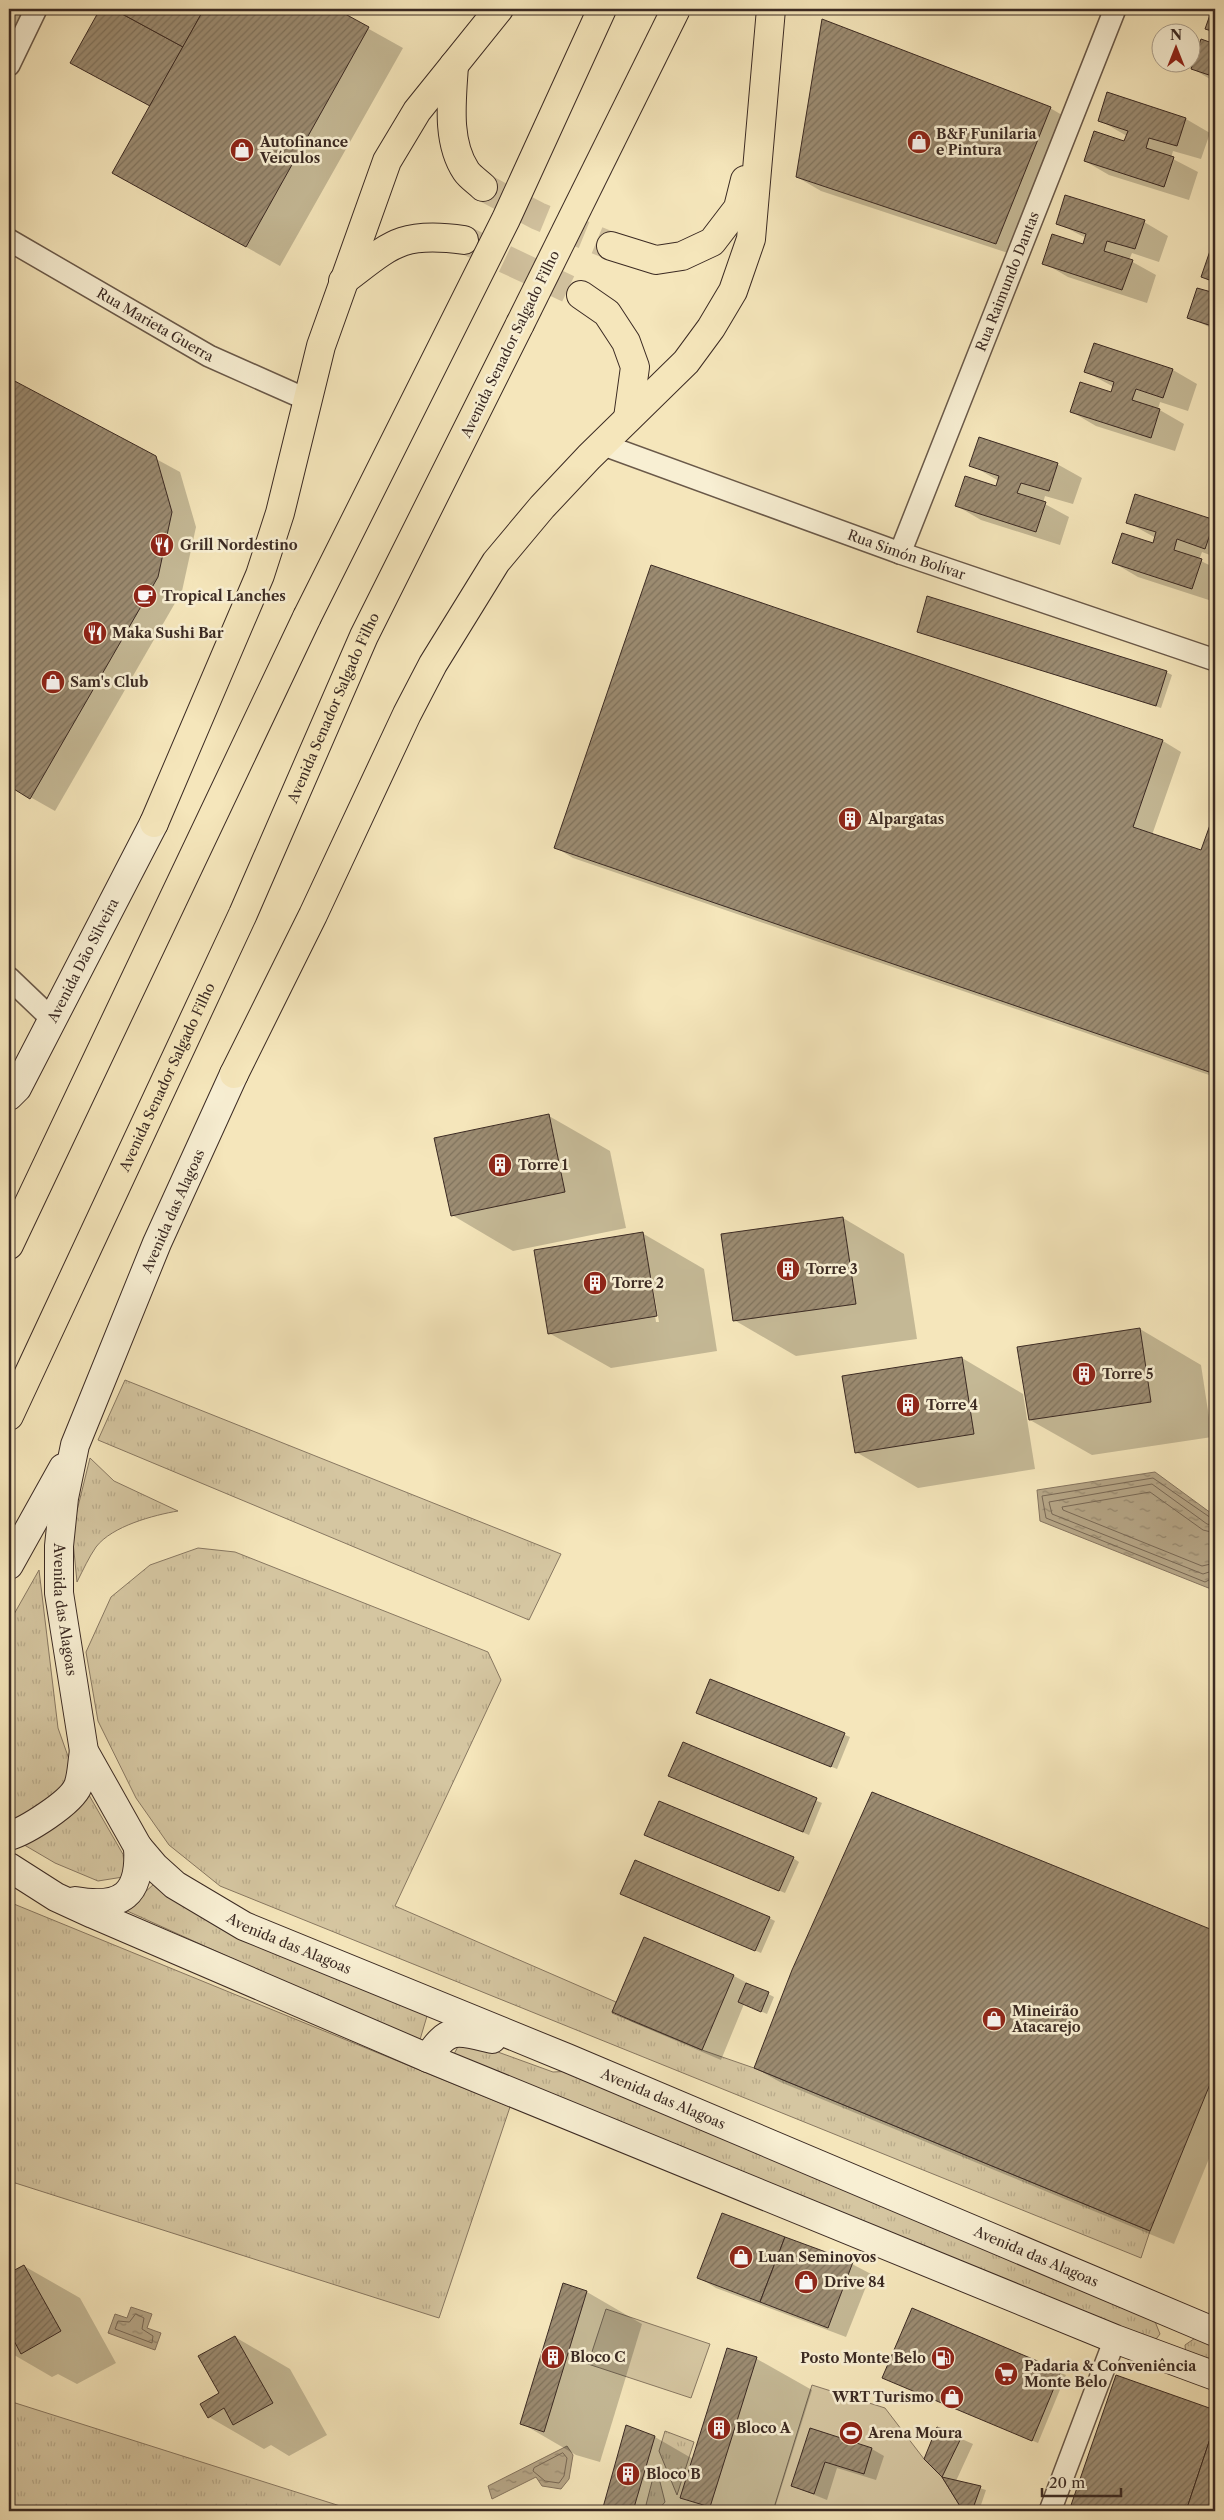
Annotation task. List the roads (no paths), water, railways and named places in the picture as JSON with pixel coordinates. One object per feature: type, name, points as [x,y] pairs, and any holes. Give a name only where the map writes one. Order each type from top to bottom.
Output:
[{"type":"main road","points":[[308,400],[322,346],[343,282],[387,161],[417,111],[499,9]]},
{"type":"main road","points":[[9,1245],[307,617],[506,219],[602,9]]},
{"type":"main road","name":"Avenida Senador Salgado Filho","points":[[9,1416],[243,914],[364,636],[676,9]]},
{"type":"main road","points":[[601,444],[686,362],[711,328],[733,291],[751,239],[770,9]]},
{"type":"main road","points":[[454,65],[451,117],[458,156],[466,172],[483,187]]},
{"type":"main road","points":[[611,246],[656,260],[682,256],[712,242],[738,208],[760,118]]},
{"type":"main road","points":[[343,282],[386,248],[406,239],[434,236],[464,240]]},
{"type":"main road","points":[[582,294],[607,313],[626,342],[635,367],[628,418]]},
{"type":"main road","name":"Avenida Dão Silveira","points":[[12,1097],[154,824],[260,575],[280,513],[308,400]]},
{"type":"main road","name":"Avenida das Alagoas","points":[[601,444],[542,507],[496,562],[433,664],[407,714],[313,915],[234,1074],[156,1244],[75,1445],[63,1508],[59,1546],[59,1593],[84,1752],[138,1847],[155,1867],[175,1885],[244,1926],[567,2058],[1215,2332]]},
{"type":"main road","points":[[9,1565],[75,1445]]},
{"type":"main road","points":[[9,1836],[18,1833],[52,1813],[78,1788],[84,1752]]},
{"type":"main road","points":[[56,1897],[86,1903],[120,1899],[130,1891],[135,1883],[139,1869],[138,1847]]},
{"type":"main road","points":[[9,1867],[56,1897],[428,2058],[1115,2339],[1215,2376]]},
{"type":"main road","points":[[428,2058],[438,2041],[447,2036],[468,2033],[567,2058]]},
{"type":"main road","points":[[1168,2359],[1184,2320]]},
{"type":"street","points":[[9,64],[36,9]]},
{"type":"street","name":"Rua Raimundo Dantas","points":[[900,553],[1115,9]]},
{"type":"street","name":"Rua Marieta Guerra","points":[[9,240],[209,356],[308,400]]},
{"type":"street","name":"Rua Simón Bolívar","points":[[601,444],[900,553],[1215,660]]},
{"type":"street","points":[[9,978],[53,1020]]},
{"type":"street","points":[[1050,2511],[1115,2339]]},
{"type":"water","points":[[1155,1472],[1215,1516],[1215,1575],[1211,1589],[1040,1521],[1037,1490]]},
{"type":"water","points":[[131,2307],[152,2314],[147,2328],[161,2333],[155,2350],[108,2333],[115,2314],[127,2318]]},
{"type":"water","points":[[567,2446],[573,2455],[569,2479],[561,2489],[542,2486],[536,2477],[492,2499],[488,2486]]},
{"type":"tunnel","points":[[483,187],[538,216],[611,246]]},
{"type":"tunnel","points":[[467,241],[581,295]]},
{"type":"place","name":"B&F Funilaria e Pintura","points":[[919,142]]},
{"type":"place","name":"Autofinance Veículos","points":[[242,150]]},
{"type":"place","name":"Grill Nordestino","points":[[162,545]]},
{"type":"place","name":"Tropical Lanches","points":[[145,596]]},
{"type":"place","name":"Maka Sushi Bar","points":[[95,633]]},
{"type":"place","name":"Sam's Club","points":[[53,682]]},
{"type":"place","name":"Alpargatas","points":[[850,819]]},
{"type":"place","name":"Torre 1","points":[[500,1165]]},
{"type":"place","name":"Torre 3","points":[[788,1269]]},
{"type":"place","name":"Torre 2","points":[[595,1283]]},
{"type":"place","name":"Torre 5","points":[[1084,1374]]},
{"type":"place","name":"Torre 4","points":[[908,1405]]},
{"type":"place","name":"Mineirão Atacarejo","points":[[994,2019]]},
{"type":"place","name":"Luan Seminovos","points":[[741,2257]]},
{"type":"place","name":"Drive 84","points":[[806,2282]]},
{"type":"place","name":"Bloco C","points":[[553,2357]]},
{"type":"place","name":"Posto Monte Belo","points":[[943,2358]]},
{"type":"place","name":"Padaria & Conveniência Monte Belo","points":[[1006,2374]]},
{"type":"place","name":"WRT Turismo","points":[[952,2397]]},
{"type":"place","name":"Bloco A","points":[[719,2428]]},
{"type":"place","name":"Arena Moura","points":[[851,2433]]},
{"type":"place","name":"Bloco B","points":[[628,2474]]}]
